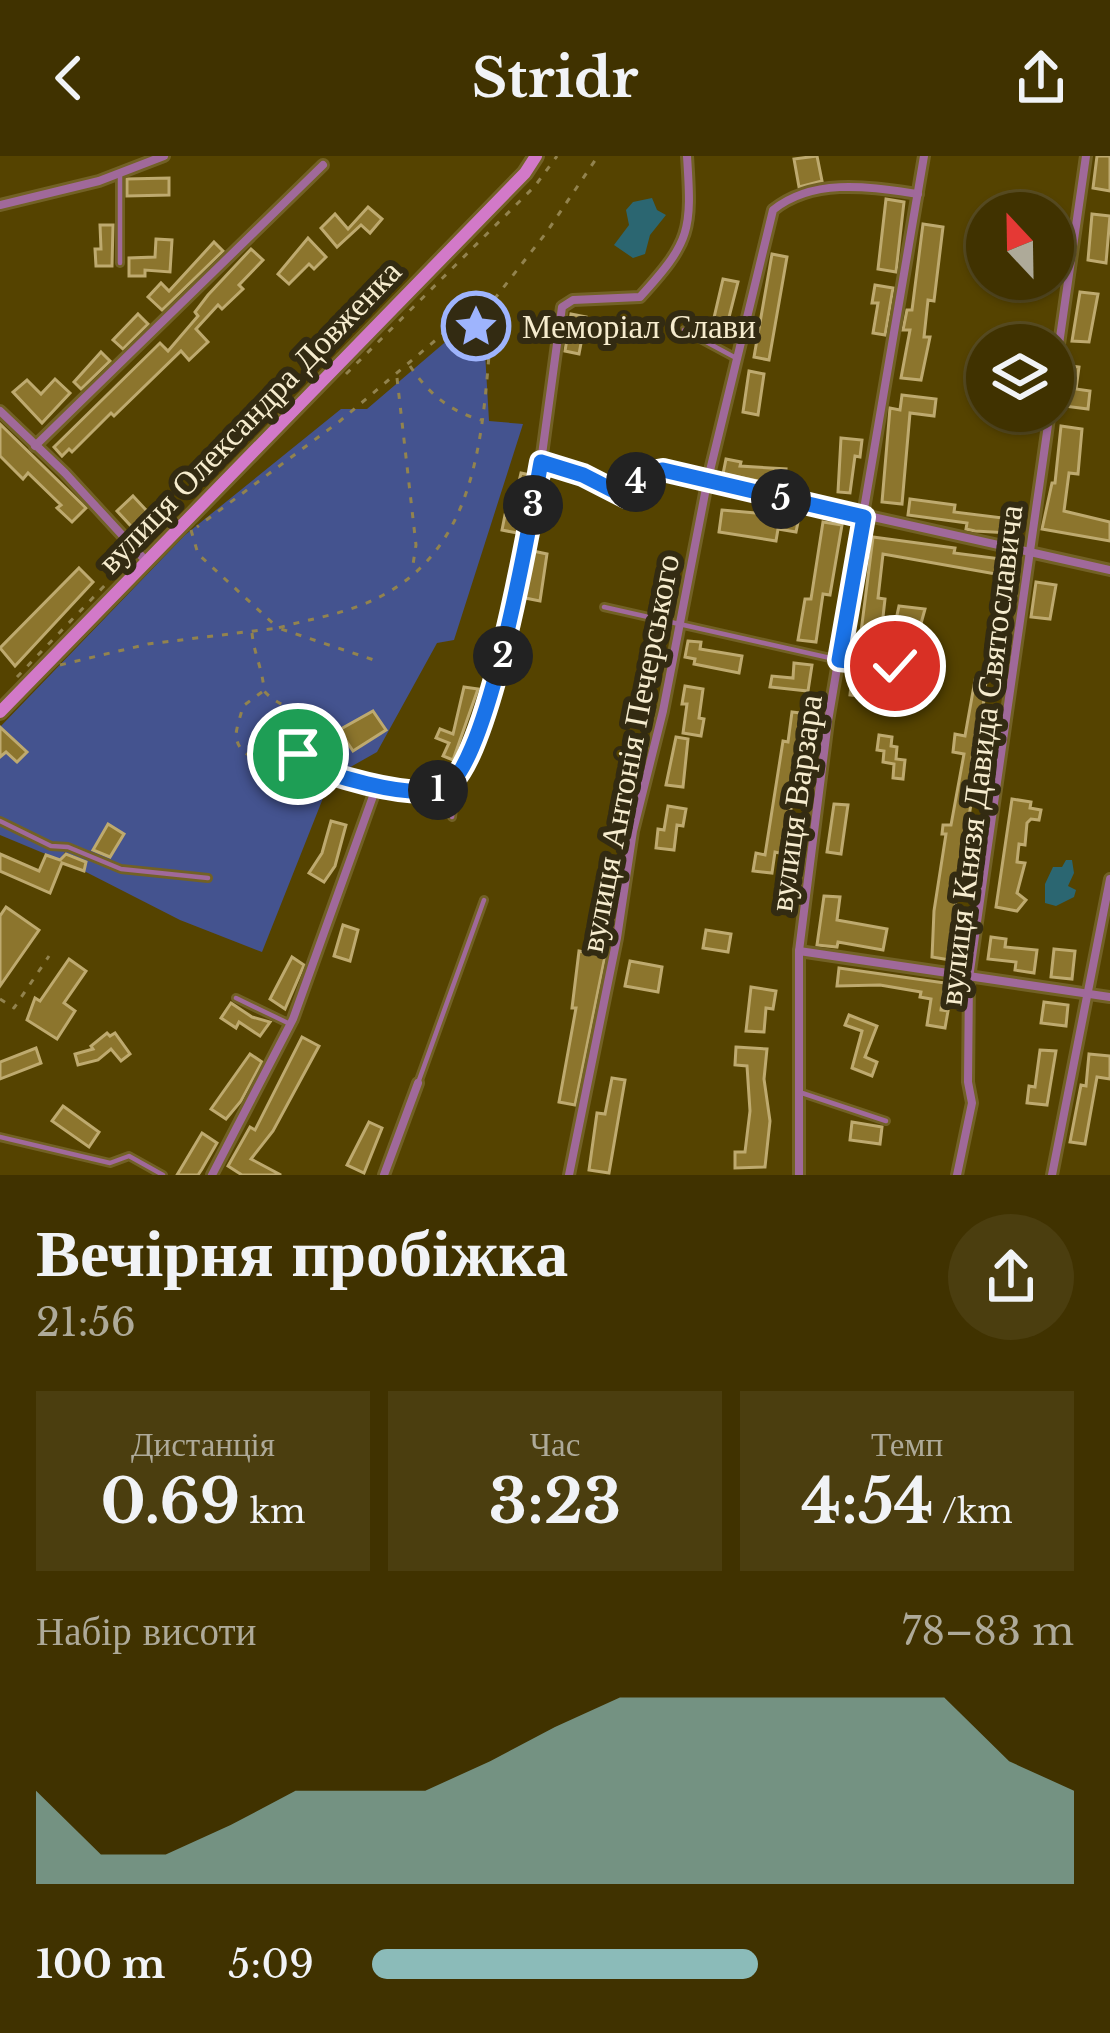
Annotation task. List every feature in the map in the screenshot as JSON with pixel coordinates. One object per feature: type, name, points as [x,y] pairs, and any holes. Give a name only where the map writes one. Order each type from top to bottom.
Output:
[{"type":"main road","name":"вулиця Олександра Довженка","points":[[0,712],[142,556],[525,173],[536,156]]},
{"type":"street","points":[[0,205],[120,173],[164,156]]},
{"type":"street","points":[[330,775],[440,790],[457,777],[507,643],[541,462],[562,307],[573,300],[640,297],[667,267],[688,233],[687,156]]},
{"type":"street","name":"вулиця Варзара","points":[[799,1175],[799,951],[839,660],[924,156]]},
{"type":"street","points":[[1062,324],[1086,156]]},
{"type":"street","points":[[35,446],[323,164]]},
{"type":"street","name":"вулиця Антонія Печерського","points":[[569,1175],[617,938],[633,832],[663,711],[707,483],[773,210],[793,194],[857,186],[918,194]]},
{"type":"street","points":[[0,411],[142,556]]},
{"type":"street","name":"вулиця Князя Давида Святославича","points":[[957,1175],[972,1103],[969,978],[1047,432]]},
{"type":"street","points":[[541,462],[583,475],[626,497],[640,474],[663,470],[1110,570]]},
{"type":"street","points":[[212,1175],[290,1024],[377,785]]},
{"type":"street","points":[[1052,1175],[1110,879]]},
{"type":"street","points":[[799,951],[1110,997]]},
{"type":"street","points":[[384,1175],[418,1083]]},
{"type":"lane","points":[[120,173],[120,263]]},
{"type":"lane","points":[[684,331],[736,358]]},
{"type":"lane","points":[[604,607],[839,660],[895,666],[902,647]]},
{"type":"lane","points":[[452,818],[457,777]]},
{"type":"lane","points":[[0,821],[51,846],[68,847],[122,869],[208,878]]},
{"type":"lane","points":[[418,1083],[484,899]]},
{"type":"lane","points":[[236,998],[290,1024]]},
{"type":"lane","points":[[799,1092],[886,1120]]},
{"type":"lane","points":[[0,1137],[110,1163],[129,1156],[163,1175]]},
{"type":"path","points":[[484,313],[598,156]]},
{"type":"path","points":[[57,667],[126,648],[278,628],[362,605],[411,573],[442,544],[457,521],[483,421],[492,319],[476,306],[397,376],[191,529],[198,554],[278,628],[374,660]]},
{"type":"path","points":[[409,365],[425,389],[454,410],[483,421]]},
{"type":"path","points":[[397,376],[416,545],[411,573]]},
{"type":"path","points":[[16,679],[142,556]]},
{"type":"path","points":[[252,631],[264,691],[274,702],[299,711],[312,726],[314,741]]},
{"type":"path","points":[[264,691],[243,706],[236,736],[241,750],[257,760],[296,761],[330,775],[336,754],[314,741]]},
{"type":"path","points":[[296,761],[314,741]]},
{"type":"path","points":[[0,999],[14,1008],[50,956]]},
{"type":"shaded area","points":[[652,198],[657,210],[666,215],[650,235],[645,254],[633,258],[614,245],[629,225],[626,210],[633,202]]},
{"type":"shaded area","points":[[457,332],[485,352],[489,421],[523,424],[454,640],[437,643],[377,752],[331,778],[262,952],[180,920],[84,871],[86,861],[65,852],[60,860],[0,835],[0,727],[185,535],[341,409],[367,409]]},
{"type":"shaded area","points":[[1072,860],[1074,873],[1068,886],[1076,890],[1074,897],[1056,906],[1045,903],[1045,884],[1053,867],[1062,867]]},
{"type":"building","points":[[817,156],[822,181],[799,187],[794,159]]},
{"type":"building","points":[[1097,156],[1110,156],[1110,191],[1093,188]]},
{"type":"building","points":[[169,178],[169,195],[127,196],[127,179]]},
{"type":"building","points":[[886,199],[904,202],[896,272],[878,269]]},
{"type":"building","points":[[368,207],[382,219],[370,233],[361,225],[337,247],[321,228],[335,214],[348,229]]},
{"type":"building","points":[[1092,214],[1110,216],[1106,263],[1088,260]]},
{"type":"building","points":[[923,224],[943,227],[934,301],[928,300],[924,337],[930,337],[921,380],[901,378],[910,330],[903,330],[907,310],[912,310]]},
{"type":"building","points":[[100,225],[113,225],[112,266],[96,266]]},
{"type":"building","points":[[308,238],[326,257],[314,269],[309,264],[289,284],[278,274]]},
{"type":"building","points":[[156,239],[172,240],[170,272],[145,270],[145,276],[129,276],[129,258],[155,257]]},
{"type":"building","points":[[214,242],[223,251],[162,310],[148,297],[161,283],[169,291]]},
{"type":"building","points":[[251,249],[263,260],[239,285],[243,289],[222,309],[218,305],[196,329],[208,342],[189,360],[181,351],[114,416],[111,413],[62,456],[54,447],[160,343],[168,351],[198,316],[195,312],[208,295]]},
{"type":"building","points":[[772,254],[787,257],[769,360],[754,357]]},
{"type":"building","points":[[723,279],[738,282],[727,325],[713,322]]},
{"type":"building","points":[[875,285],[893,288],[885,335],[873,333],[878,303],[872,303]]},
{"type":"building","points":[[1080,292],[1098,294],[1089,342],[1074,341]]},
{"type":"building","points":[[138,314],[148,324],[123,349],[113,340]]},
{"type":"building","points":[[571,314],[586,317],[579,354],[565,351]]},
{"type":"building","points":[[101,352],[110,361],[81,389],[74,382]]},
{"type":"building","points":[[1074,366],[1079,367],[1076,389],[1090,391],[1088,409],[1074,407]]},
{"type":"building","points":[[749,371],[764,374],[758,415],[743,412]]},
{"type":"building","points":[[55,379],[70,393],[42,423],[13,392],[27,380],[41,394]]},
{"type":"building","points":[[902,395],[936,399],[934,416],[910,413],[902,504],[882,502],[890,408],[900,410]]},
{"type":"building","points":[[0,424],[86,508],[72,522],[28,473],[23,479],[0,456]]},
{"type":"building","points":[[1082,429],[1078,474],[1069,473],[1064,511],[1110,522],[1110,541],[1042,529],[1055,483],[1060,432]]},
{"type":"building","points":[[841,438],[862,440],[850,493],[838,492]]},
{"type":"building","points":[[726,459],[741,462],[740,466],[786,469],[784,486],[723,474]]},
{"type":"building","points":[[521,473],[530,475],[517,533],[502,530],[505,515],[511,516]]},
{"type":"building","points":[[133,496],[159,524],[143,539],[117,511]]},
{"type":"building","points":[[910,499],[955,505],[954,512],[1011,519],[1009,533],[975,531],[966,529],[967,523],[908,515]]},
{"type":"building","points":[[722,510],[799,517],[796,532],[778,529],[776,541],[719,532]]},
{"type":"building","points":[[823,522],[842,525],[830,595],[823,594],[816,642],[798,640],[805,599],[811,599]]},
{"type":"building","points":[[873,537],[1009,560],[1007,576],[883,554],[878,598],[885,599],[881,635],[861,632]]},
{"type":"building","points":[[533,551],[547,554],[540,601],[525,598]]},
{"type":"building","points":[[79,568],[93,582],[15,666],[0,648]]},
{"type":"building","points":[[1036,582],[1056,585],[1050,619],[1031,617]]},
{"type":"building","points":[[899,606],[925,609],[917,638],[908,637],[909,631],[894,629]]},
{"type":"building","points":[[688,641],[701,642],[700,649],[742,656],[739,673],[694,664],[695,659],[685,657]]},
{"type":"building","points":[[794,663],[812,665],[808,691],[770,687],[772,676],[793,678]]},
{"type":"building","points":[[902,667],[911,668],[908,713],[891,711],[893,700],[850,695],[852,677],[867,679],[866,688],[899,692]]},
{"type":"building","points":[[975,680],[986,681],[981,727],[976,727],[971,767],[977,768],[950,960],[932,957],[934,911],[946,834],[942,834],[943,825],[951,825],[964,754],[953,752],[955,734],[965,736]]},
{"type":"building","points":[[685,686],[703,689],[701,736],[683,733]]},
{"type":"building","points":[[464,687],[478,689],[453,760],[443,756],[449,743],[436,738],[440,729],[453,734]]},
{"type":"building","points":[[373,711],[386,730],[353,751],[339,730]]},
{"type":"building","points":[[792,712],[810,714],[808,732],[803,731],[784,854],[775,852],[772,873],[753,871],[756,853],[765,855]]},
{"type":"building","points":[[0,727],[27,752],[17,762],[6,752],[0,757]]},
{"type":"building","points":[[879,735],[892,737],[896,759],[905,760],[903,779],[893,778],[894,764],[883,762],[884,751],[877,750]]},
{"type":"building","points":[[676,737],[688,739],[683,787],[666,785]]},
{"type":"building","points":[[1012,799],[1031,802],[1030,808],[1041,810],[1039,820],[1027,823],[1025,845],[1019,844],[1017,862],[1025,863],[1017,893],[1026,900],[1017,911],[996,907]]},
{"type":"building","points":[[834,804],[848,805],[841,854],[827,852]]},
{"type":"building","points":[[668,806],[686,809],[683,826],[677,825],[674,850],[656,848]]},
{"type":"building","points":[[331,821],[346,825],[335,866],[324,882],[309,873],[322,853]]},
{"type":"building","points":[[108,824],[124,834],[110,857],[93,850]]},
{"type":"building","points":[[0,854],[39,871],[46,855],[60,860],[66,854],[86,862],[84,871],[62,863],[50,893],[0,871]]},
{"type":"building","points":[[824,896],[840,897],[837,920],[887,929],[883,950],[838,942],[837,947],[817,945]]},
{"type":"building","points":[[6,907],[39,930],[0,986],[0,916]]},
{"type":"building","points":[[343,925],[358,930],[350,961],[334,956]]},
{"type":"building","points":[[706,930],[731,934],[728,952],[703,948]]},
{"type":"building","points":[[991,937],[1006,939],[1005,947],[1037,950],[1034,973],[1015,970],[1016,962],[988,959]]},
{"type":"building","points":[[1054,949],[1075,951],[1072,979],[1051,977]]},
{"type":"building","points":[[579,951],[605,956],[575,1105],[559,1102],[576,1008],[572,1008]]},
{"type":"building","points":[[292,957],[304,965],[285,1009],[270,999]]},
{"type":"building","points":[[69,959],[86,971],[64,1003],[75,1011],[57,1039],[27,1020],[35,998],[40,1001]]},
{"type":"building","points":[[630,961],[662,967],[658,992],[625,986]]},
{"type":"building","points":[[839,968],[945,983],[941,1010],[948,1011],[945,1028],[927,1025],[931,999],[920,997],[921,992],[880,985],[837,986]]},
{"type":"building","points":[[751,987],[776,991],[773,1009],[766,1008],[764,1032],[746,1031]]},
{"type":"building","points":[[1044,1002],[1068,1005],[1066,1026],[1041,1023]]},
{"type":"building","points":[[231,1003],[270,1022],[260,1036],[239,1022],[236,1028],[221,1018]]},
{"type":"building","points":[[849,1015],[877,1026],[865,1057],[877,1062],[872,1076],[852,1068],[862,1031],[845,1025]]},
{"type":"building","points":[[107,1033],[115,1033],[130,1054],[121,1061],[111,1049],[98,1060],[78,1065],[75,1054],[93,1049]]},
{"type":"building","points":[[302,1037],[319,1046],[273,1131],[251,1159],[281,1175],[242,1175],[228,1166],[250,1127],[255,1130]]},
{"type":"building","points":[[736,1047],[767,1049],[764,1079],[770,1121],[765,1167],[735,1168],[735,1152],[745,1152],[750,1111],[747,1066],[735,1065]]},
{"type":"building","points":[[36,1048],[41,1063],[0,1079],[0,1062]]},
{"type":"building","points":[[1040,1050],[1056,1051],[1047,1105],[1027,1103],[1029,1086],[1035,1087]]},
{"type":"building","points":[[250,1054],[262,1062],[226,1119],[211,1109]]},
{"type":"building","points":[[1089,1054],[1110,1056],[1110,1079],[1097,1077],[1085,1144],[1070,1142],[1081,1085],[1086,1086]]},
{"type":"building","points":[[612,1078],[625,1080],[609,1173],[589,1170],[597,1113],[605,1114]]},
{"type":"building","points":[[63,1106],[99,1132],[89,1147],[52,1121]]},
{"type":"building","points":[[369,1122],[382,1128],[364,1173],[347,1165]]},
{"type":"building","points":[[852,1122],[882,1127],[880,1144],[850,1140]]},
{"type":"building","points":[[202,1133],[217,1143],[202,1169],[198,1175],[177,1175]]},
{"type":"place","name":"Меморіал Слави","points":[[476,326]]},
{"type":"route","points":[[298,754],[296,761],[330,775],[377,785],[440,790],[452,784],[466,760],[507,643],[541,462],[583,475],[626,497],[640,474],[663,470],[864,517],[839,660],[895,666]]}]
